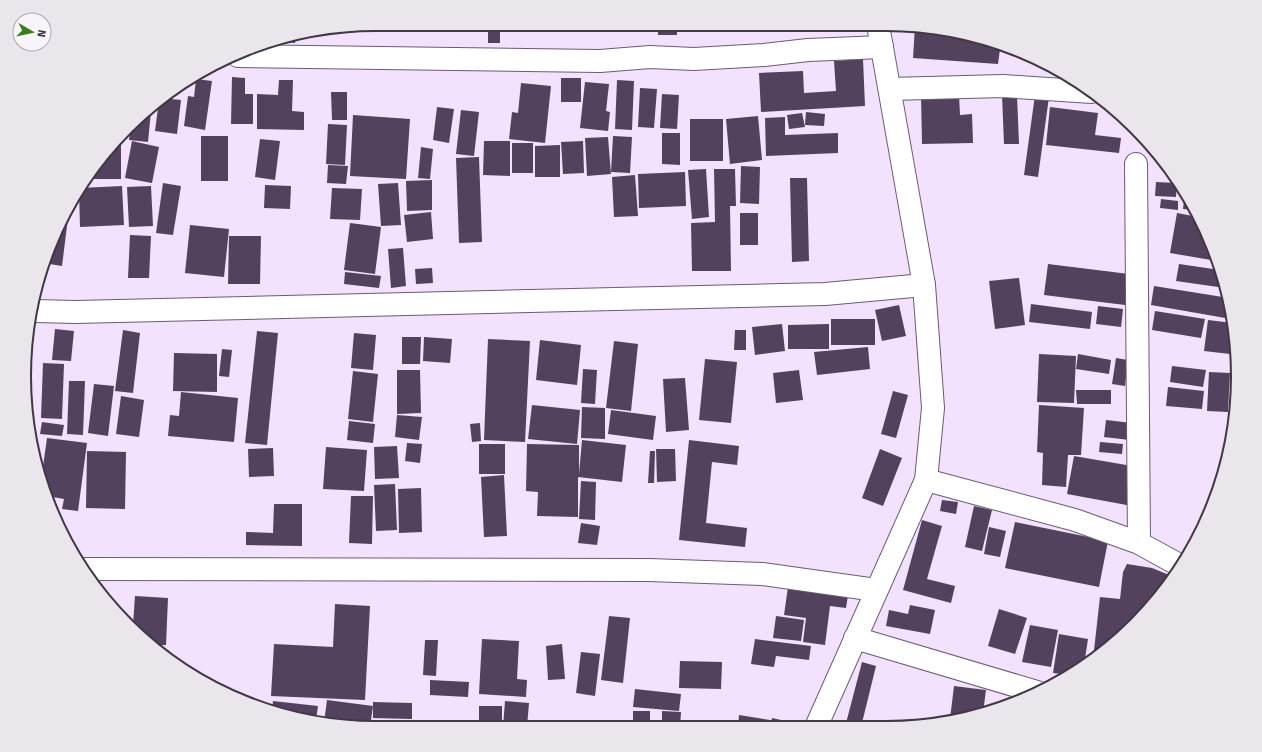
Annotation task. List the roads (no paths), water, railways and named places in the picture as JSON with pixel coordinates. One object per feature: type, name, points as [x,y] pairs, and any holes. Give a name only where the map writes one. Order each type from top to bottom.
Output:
[{"type":"street","points":[[819,721],[926,480],[933,408],[924,285],[879,31]]},
{"type":"street","points":[[246,56],[600,61],[650,56],[694,59],[764,55],[808,50],[882,47]]},
{"type":"street","points":[[890,89],[1003,86],[1081,91]]},
{"type":"street","points":[[1136,164],[1140,543]]},
{"type":"street","points":[[38,311],[99,312],[824,294],[924,285]]},
{"type":"street","points":[[926,480],[1075,520],[1140,543],[1176,563]]},
{"type":"street","points":[[90,569],[656,570],[762,574],[876,590]]},
{"type":"street","points":[[855,638],[1029,690]]}]
